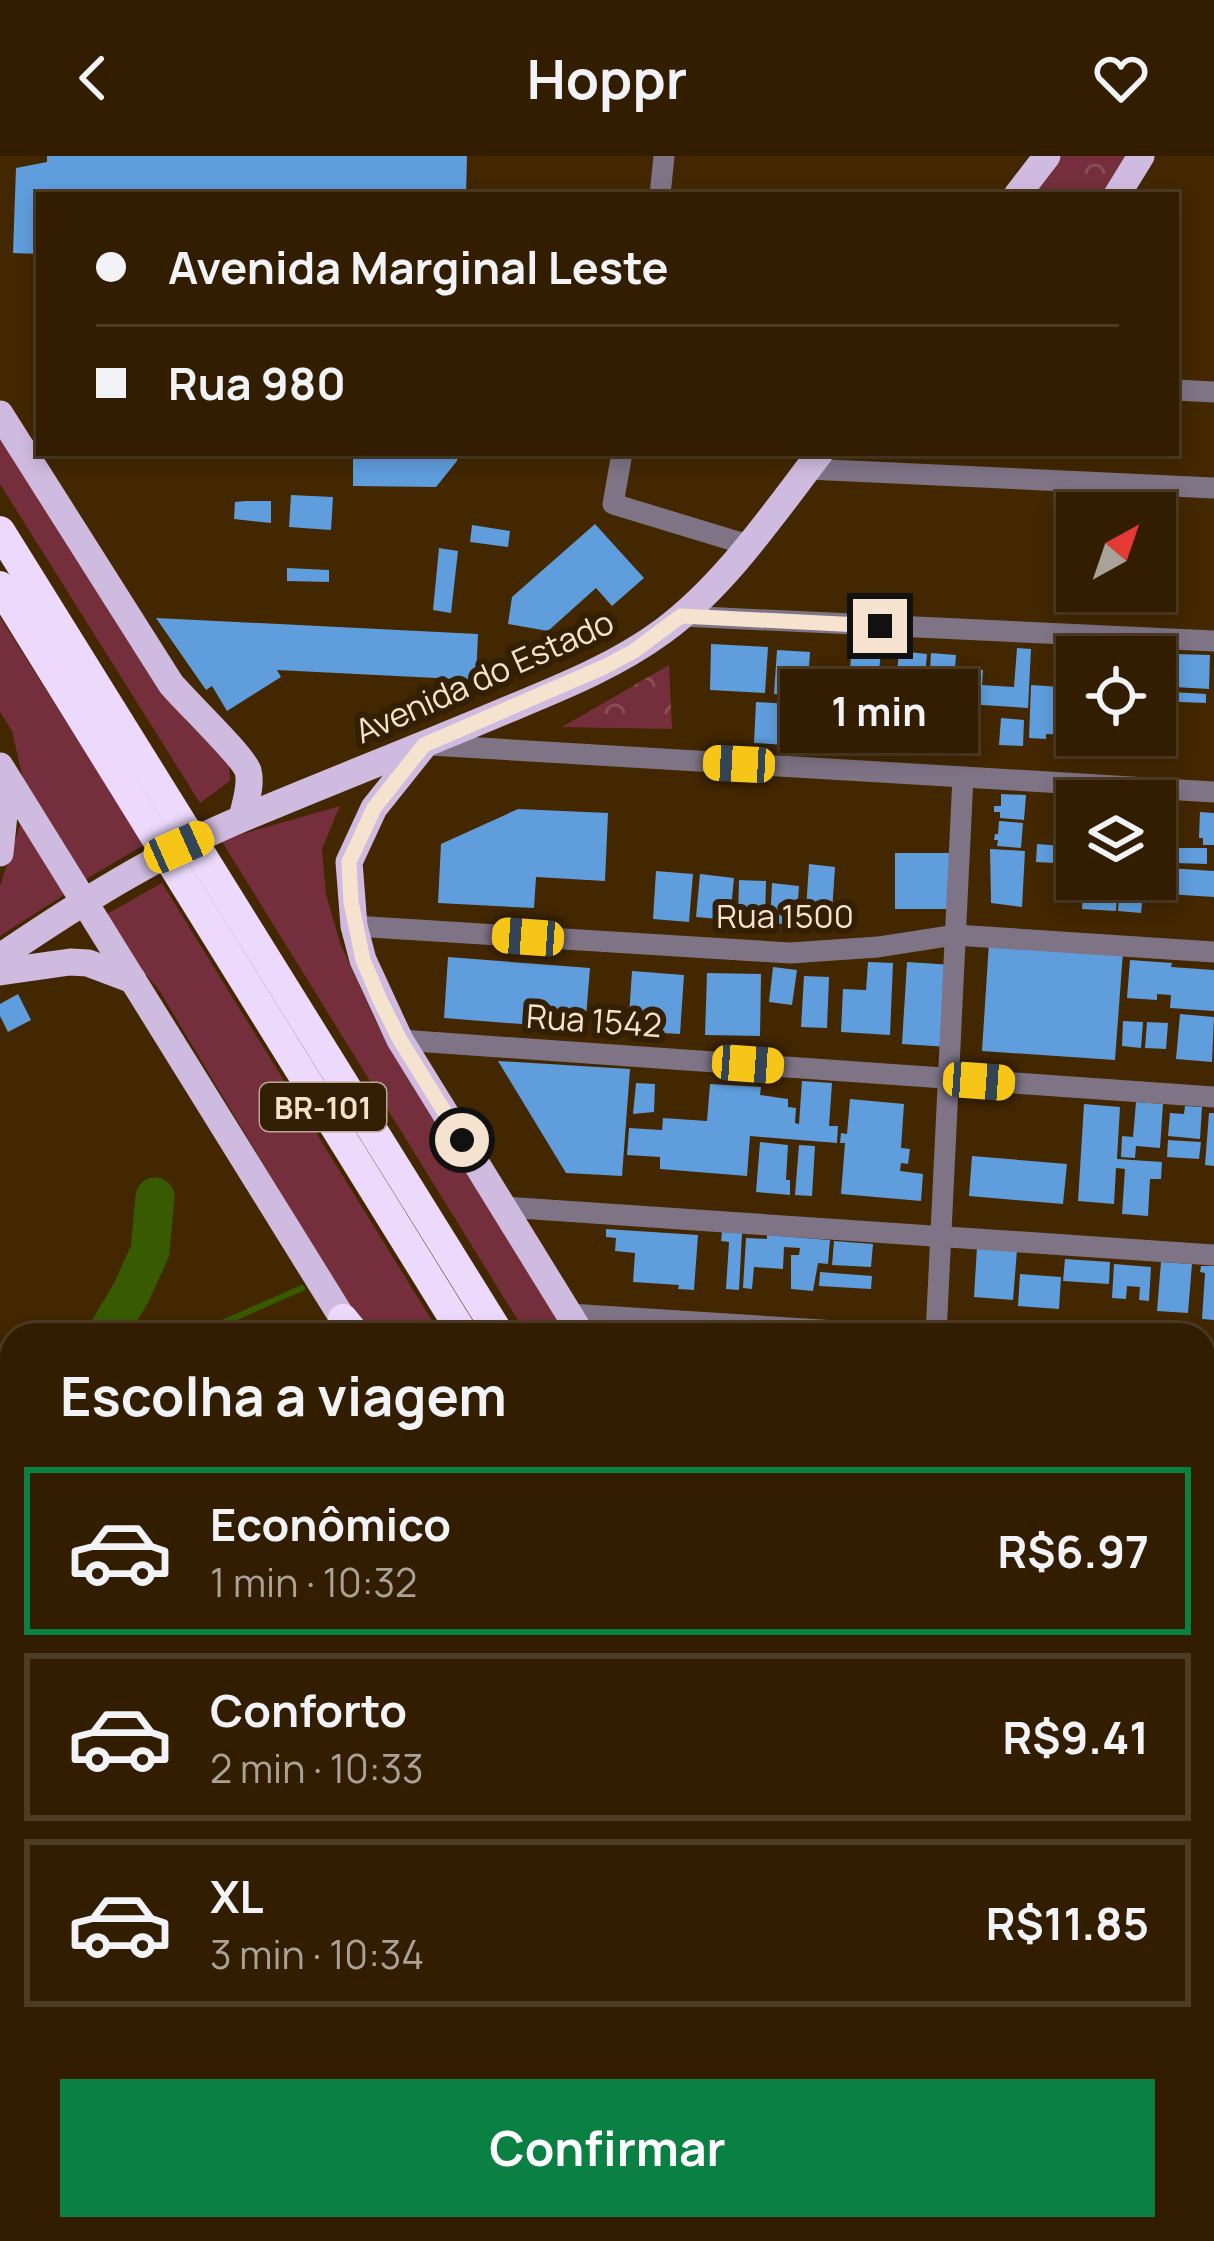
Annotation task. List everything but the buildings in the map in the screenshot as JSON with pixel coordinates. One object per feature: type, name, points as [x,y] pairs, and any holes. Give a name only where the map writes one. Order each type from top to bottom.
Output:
[{"type":"highway","name":"BR-101","points":[[0,531],[457,1323]]},
{"type":"highway","name":"BR-101","points":[[0,586],[180,848],[492,1323]]},
{"type":"main road","points":[[1019,192],[1047,156]]},
{"type":"main road","points":[[1119,192],[1141,156]]},
{"type":"main road","points":[[0,414],[171,684],[243,761],[250,775],[242,818]]},
{"type":"main road","name":"Avenida do Estado","points":[[0,957],[84,902],[242,818],[424,745],[634,651],[719,580],[814,461]]},
{"type":"main road","points":[[424,745],[374,808],[349,862],[354,926],[363,960],[400,1040],[575,1323]]},
{"type":"main road","points":[[0,853],[5,805],[1,769]]},
{"type":"main road","points":[[1,769],[346,1323]]},
{"type":"main road","points":[[0,972],[88,963],[133,980]]},
{"type":"street","points":[[660,192],[664,156]]},
{"type":"street","points":[[1179,390],[1214,392]]},
{"type":"street","points":[[622,456],[614,504],[748,544]]},
{"type":"street","points":[[814,461],[1214,488]]},
{"type":"street","points":[[681,616],[1214,641]]},
{"type":"street","points":[[424,745],[1214,792]]},
{"type":"street","points":[[937,1323],[963,777]]},
{"type":"street","name":"Rua 1500","points":[[354,926],[790,952],[878,947],[955,935],[1214,952]]},
{"type":"street","name":"Rua 1542","points":[[400,1040],[1214,1097]]},
{"type":"street","points":[[503,1207],[1214,1255]]},
{"type":"green space","points":[[1059,156],[1127,156],[1105,192],[1031,192]]},
{"type":"green space","points":[[0,439],[162,690],[189,724],[229,759],[230,781],[200,803],[0,484]]},
{"type":"green space","points":[[0,617],[144,845],[86,879],[23,779],[12,731],[0,712]]},
{"type":"green space","points":[[669,665],[672,729],[562,727]]},
{"type":"green space","points":[[340,806],[322,849],[326,894],[340,943],[377,1024],[560,1323],[520,1323],[221,840]]},
{"type":"green space","points":[[21,822],[67,893],[0,936],[0,886]]},
{"type":"green space","points":[[162,883],[434,1323],[359,1323],[159,990],[132,958],[91,923]]},
{"type":"waterway","points":[[113,1323],[150,1251],[155,1197]]},
{"type":"waterway","points":[[223,1323],[302,1288]]},
{"type":"route","points":[[462,1140],[380,1000],[363,960],[351,902],[349,862],[374,808],[424,745],[604,667],[681,616],[880,626]]}]
